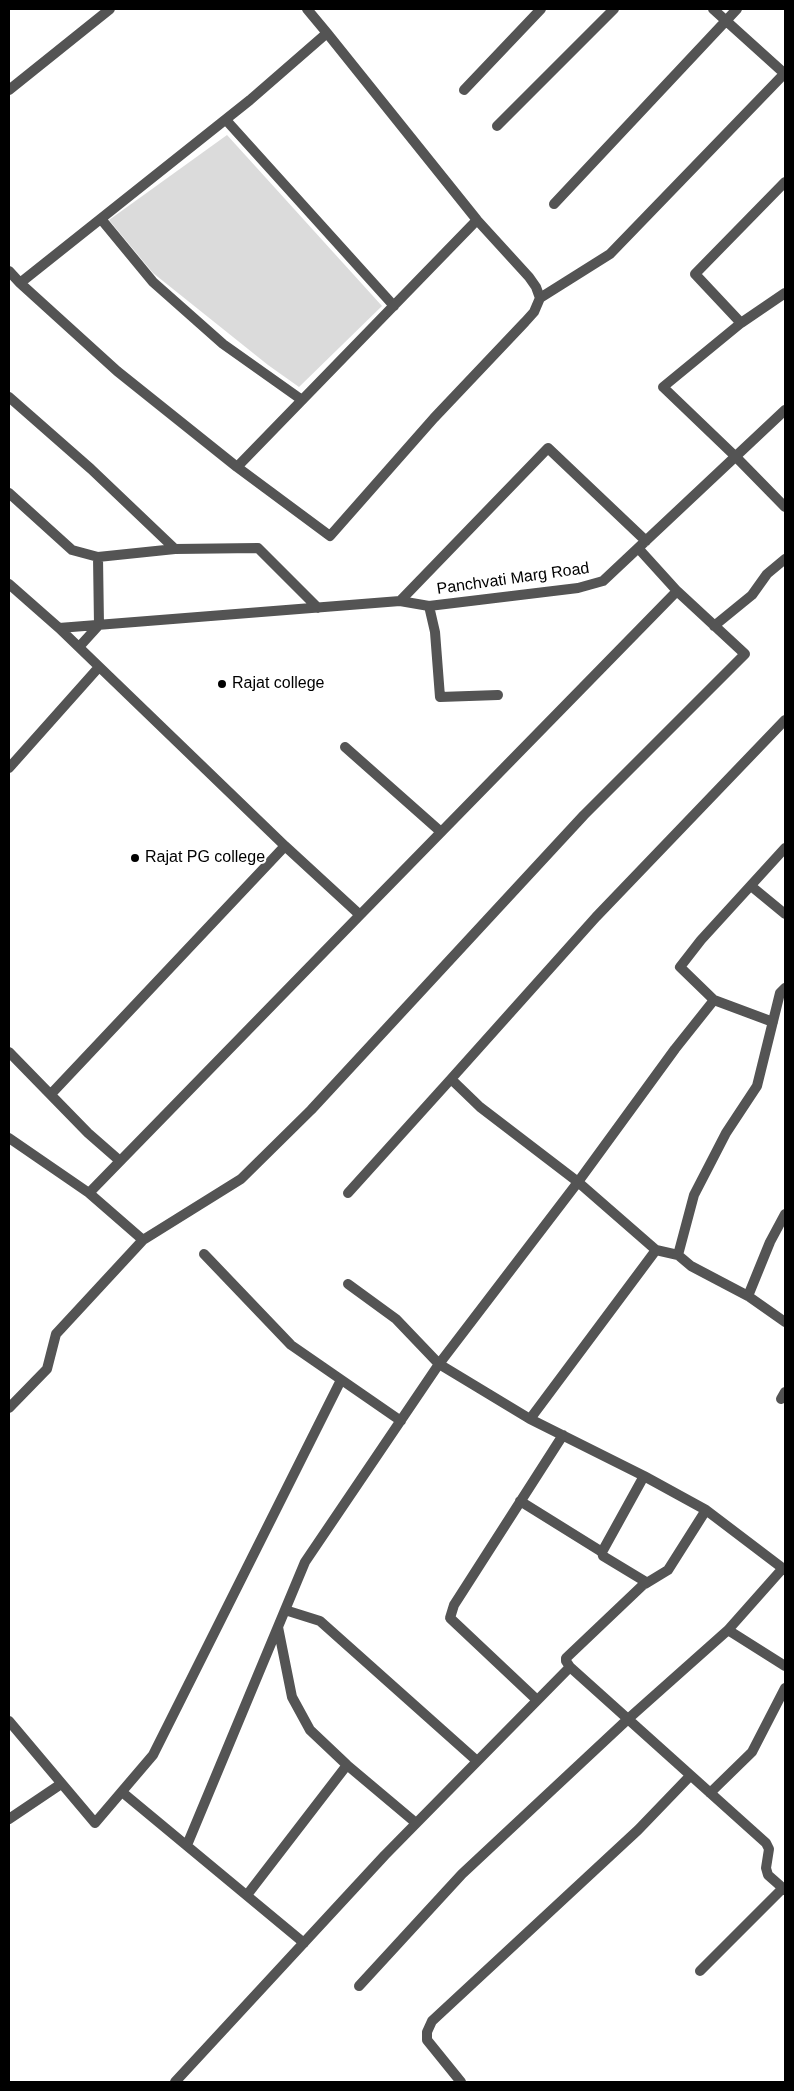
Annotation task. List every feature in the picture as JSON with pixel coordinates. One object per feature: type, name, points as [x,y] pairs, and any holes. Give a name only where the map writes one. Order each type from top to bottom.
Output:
[{"type":"street","points":[[9,90],[110,9]]},
{"type":"street","points":[[307,9],[328,32],[478,220],[529,277],[536,287],[540,298]]},
{"type":"street","points":[[464,90],[542,9]]},
{"type":"street","points":[[496,126],[614,9]]},
{"type":"street","points":[[9,271],[20,284],[117,371],[237,467],[330,536],[434,418],[534,312],[540,298],[610,254],[785,73],[713,9]]},
{"type":"street","points":[[554,204],[737,9]]},
{"type":"street","points":[[20,284],[226,120],[328,32]]},
{"type":"street","points":[[226,120],[394,306]]},
{"type":"street","points":[[741,323],[694,274],[785,182]]},
{"type":"street","points":[[101,219],[153,282],[223,344],[302,400]]},
{"type":"street","points":[[237,467],[478,220]]},
{"type":"street","points":[[785,294],[741,323],[663,388],[736,457],[785,507]]},
{"type":"street","points":[[9,397],[91,469],[174,549]]},
{"type":"street","name":"Panchvati Marg Road","points":[[59,628],[400,601],[429,606],[578,588],[603,581],[785,410]]},
{"type":"street","points":[[9,1408],[47,1369],[56,1334],[143,1240],[241,1179],[312,1110],[584,815],[745,654],[678,591],[642,545],[548,448],[400,601]]},
{"type":"street","points":[[9,493],[72,550],[98,558],[174,549],[258,548],[318,608]]},
{"type":"street","points":[[79,647],[99,625],[98,558]]},
{"type":"street","points":[[714,626],[752,595],[767,574],[785,559]]},
{"type":"street","points":[[9,584],[59,628],[285,846],[360,915]]},
{"type":"street","points":[[89,1193],[678,591]]},
{"type":"street","points":[[429,606],[435,632],[440,697],[498,695]]},
{"type":"street","points":[[9,768],[99,667]]},
{"type":"street","points":[[348,1193],[596,916],[783,728]]},
{"type":"street","points":[[345,747],[441,832]]},
{"type":"street","points":[[51,1094],[285,846]]},
{"type":"street","points":[[773,1022],[714,1000],[680,967],[701,940],[785,848]]},
{"type":"street","points":[[751,886],[785,914]]},
{"type":"street","points":[[678,1255],[694,1194],[726,1133],[757,1086],[773,1022],[783,993]]},
{"type":"street","points":[[187,1846],[305,1562],[439,1364],[578,1182],[675,1049],[714,1000]]},
{"type":"street","points":[[9,1052],[88,1133],[120,1161]]},
{"type":"street","points":[[451,1079],[480,1107],[578,1182],[656,1250],[678,1255],[691,1266],[748,1296],[785,1322]]},
{"type":"street","points":[[9,1138],[89,1193],[143,1240]]},
{"type":"street","points":[[748,1296],[770,1242],[785,1214]]},
{"type":"street","points":[[530,1419],[656,1250]]},
{"type":"street","points":[[204,1254],[290,1345],[400,1421]]},
{"type":"street","points":[[348,1284],[396,1319],[439,1364],[530,1419],[644,1476],[706,1510],[784,1569],[728,1630],[462,1874],[359,1986]]},
{"type":"street","points":[[9,1721],[95,1823],[153,1755],[342,1380]]},
{"type":"street","points":[[537,1700],[450,1618],[454,1604],[562,1435]]},
{"type":"street","points":[[602,1552],[644,1476]]},
{"type":"street","points":[[520,1501],[602,1552],[603,1556],[645,1580],[645,1584]]},
{"type":"street","points":[[700,1972],[784,1889],[768,1875],[766,1868],[769,1849],[766,1843],[570,1667],[566,1658],[645,1584],[668,1570],[706,1510]]},
{"type":"street","points":[[286,1610],[320,1621],[477,1761]]},
{"type":"street","points":[[278,1627],[292,1698],[310,1730],[347,1766],[416,1823]]},
{"type":"street","points":[[728,1630],[785,1666]]},
{"type":"street","points":[[175,2082],[416,1823],[570,1667]]},
{"type":"street","points":[[710,1793],[752,1752],[785,1688]]},
{"type":"street","points":[[247,1896],[347,1766]]},
{"type":"street","points":[[461,2082],[427,2040],[427,2032],[432,2021],[638,1830],[690,1776]]},
{"type":"street","points":[[9,1819],[61,1784]]},
{"type":"street","points":[[122,1792],[304,1943]]},
{"type":"shaded area","points":[[227,135],[382,306],[299,387],[268,365],[153,273],[109,220]]},
{"type":"place","name":"Rajat college","points":[[222,684]]},
{"type":"place","name":"Rajat PG college","points":[[135,858]]}]
